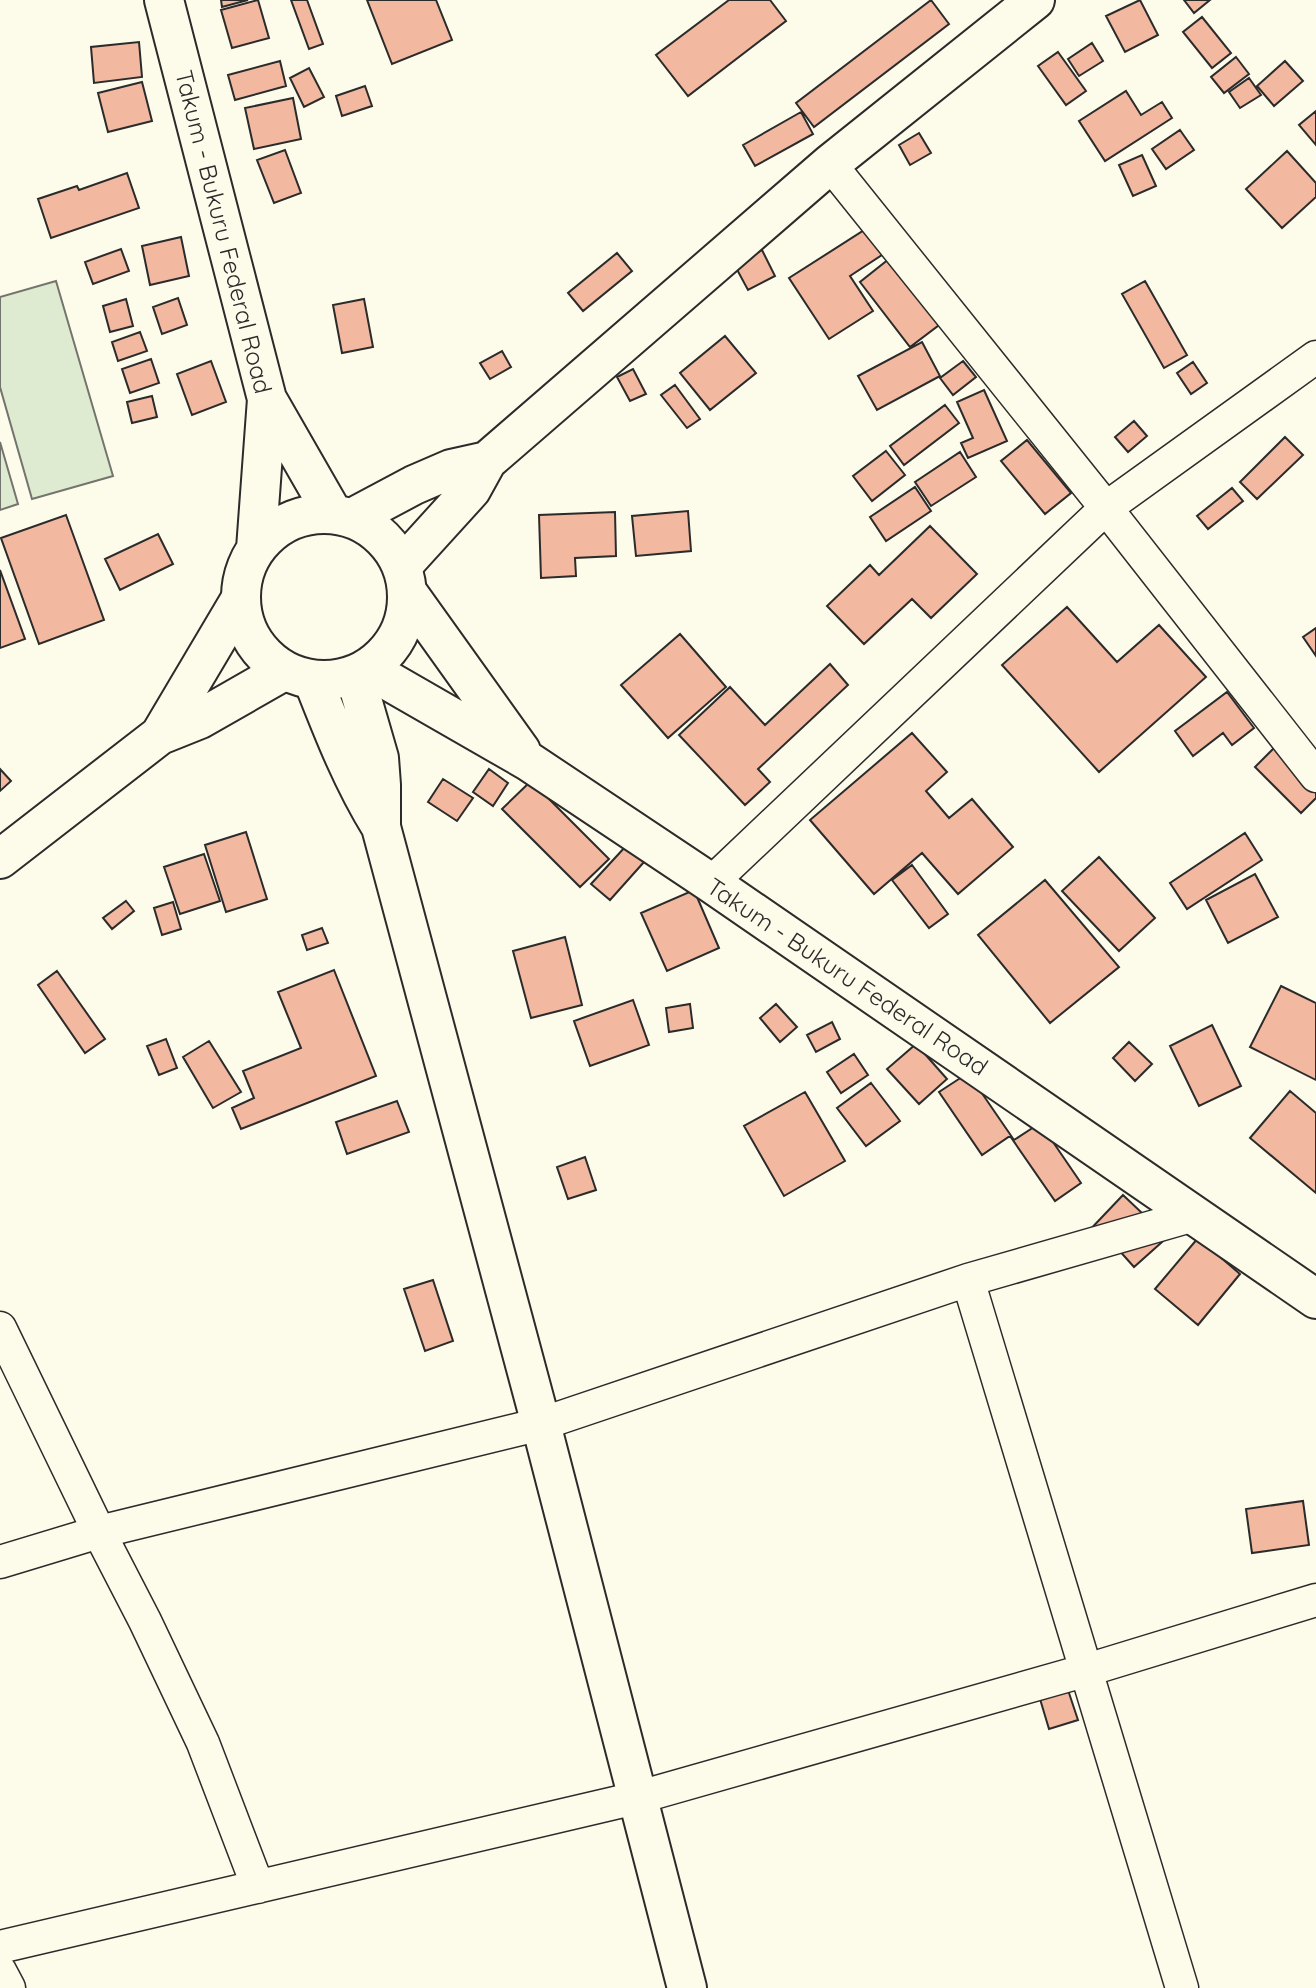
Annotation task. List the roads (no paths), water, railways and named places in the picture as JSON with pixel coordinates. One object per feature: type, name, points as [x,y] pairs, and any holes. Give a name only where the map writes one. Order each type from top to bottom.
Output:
[{"type":"main road","name":"Takum - Bukuru Federal Road","points":[[164,0],[267,399],[256,549]]},
{"type":"main road","points":[[528,761],[405,580],[391,546],[373,529],[343,516],[304,516],[277,528],[256,549],[244,573],[240,600],[246,628],[261,653],[298,676],[334,680],[361,672],[390,649],[404,623],[405,580],[471,490],[486,461],[830,164],[1035,0]]},
{"type":"main road","points":[[267,399],[343,516]]},
{"type":"main road","points":[[343,516],[451,469],[486,461]]},
{"type":"main road","points":[[160,735],[240,600]]},
{"type":"main road","name":"Takum - Bukuru Federal Road","points":[[361,672],[528,761],[711,883],[1316,1299]]},
{"type":"main road","points":[[361,672],[379,758],[382,785],[381,827],[541,1424],[687,1988]]},
{"type":"main road","points":[[0,859],[160,735],[298,676]]},
{"type":"main road","points":[[298,676],[381,827]]},
{"type":"street","points":[[830,164],[1106,508],[1316,776]]},
{"type":"street","points":[[711,883],[1106,508],[1316,357]]},
{"type":"street","points":[[0,1562],[99,1532],[541,1424],[968,1280],[1194,1215]]},
{"type":"street","points":[[968,1280],[1182,1988]]},
{"type":"street","points":[[0,1328],[203,1743],[258,1887]]},
{"type":"street","points":[[0,1947],[636,1798],[1087,1670],[1316,1600]]},
{"type":"street","points":[[0,1972],[9,1988]]}]
